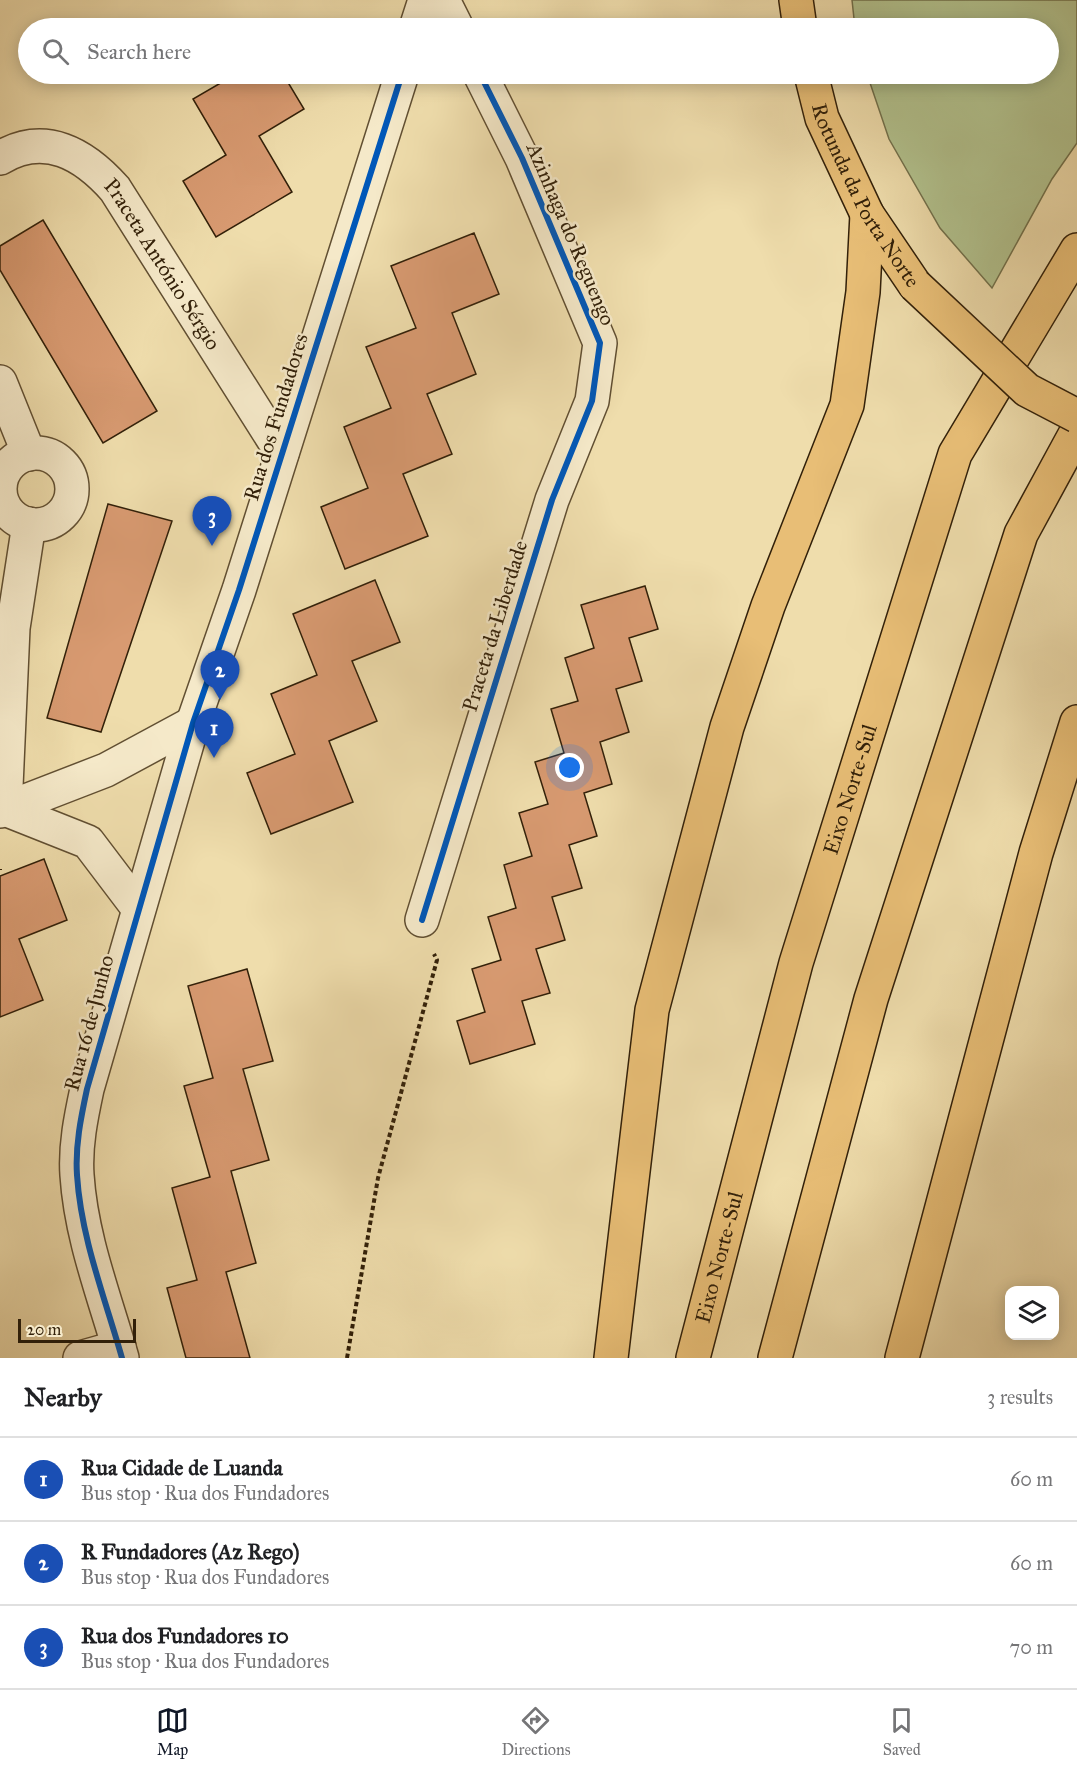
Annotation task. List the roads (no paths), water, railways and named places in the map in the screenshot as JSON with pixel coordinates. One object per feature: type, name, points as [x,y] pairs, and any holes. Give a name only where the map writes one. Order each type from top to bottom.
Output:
[{"type":"main road","points":[[796,0],[799,18]]},
{"type":"main road","name":"Rotunda da Porta Norte","points":[[814,84],[822,118],[867,214],[915,285],[1028,390],[1077,416]]},
{"type":"main road","points":[[611,1358],[652,1010],[727,727],[768,606],[847,405],[863,292],[867,214]]},
{"type":"main road","name":"Eixo Norte-Sul","points":[[693,1358],[796,963],[955,454],[1077,250]]},
{"type":"main road","points":[[776,1358],[871,999],[1021,534],[1077,431]]},
{"type":"main road","points":[[902,1358],[1033,865],[1077,722]]},
{"type":"street","points":[[419,18],[425,0]]},
{"type":"street","points":[[443,0],[452,18]]},
{"type":"street","name":"Rua dos Fundadores","points":[[138,908],[193,723],[239,590],[399,84]]},
{"type":"street","name":"Azinhaga do Reguengo","points":[[485,84],[522,158],[600,343]]},
{"type":"street","name":"Praceta António Sérgio","points":[[0,158],[12,151],[39,147],[70,151],[95,166],[115,189],[282,453]]},
{"type":"street","name":"Praceta da Liberdade","points":[[422,920],[552,500],[592,401],[600,343]]},
{"type":"street","points":[[0,382],[29,454]]},
{"type":"street","points":[[41,453],[57,459],[72,480],[72,493],[61,514],[45,523],[29,524],[17,519],[8,511],[0,488],[8,466],[17,458],[29,454],[41,453]]},
{"type":"street","points":[[2,810],[13,628],[29,524]]},
{"type":"street","points":[[2,810],[106,770],[193,723]]},
{"type":"street","points":[[2,810],[88,842],[138,908]]},
{"type":"street","name":"Rua 16 de Junho","points":[[121,1353],[82,1220],[77,1174],[78,1132],[87,1089],[138,908]]},
{"type":"street","points":[[80,1358],[121,1353]]},
{"type":"place","name":"Rua dos Fundadores 10","points":[[212,546]]},
{"type":"place","name":"R Fundadores (Az Rego)","points":[[220,700]]},
{"type":"place","name":"Rua Cidade de Luanda","points":[[214,758]]}]
